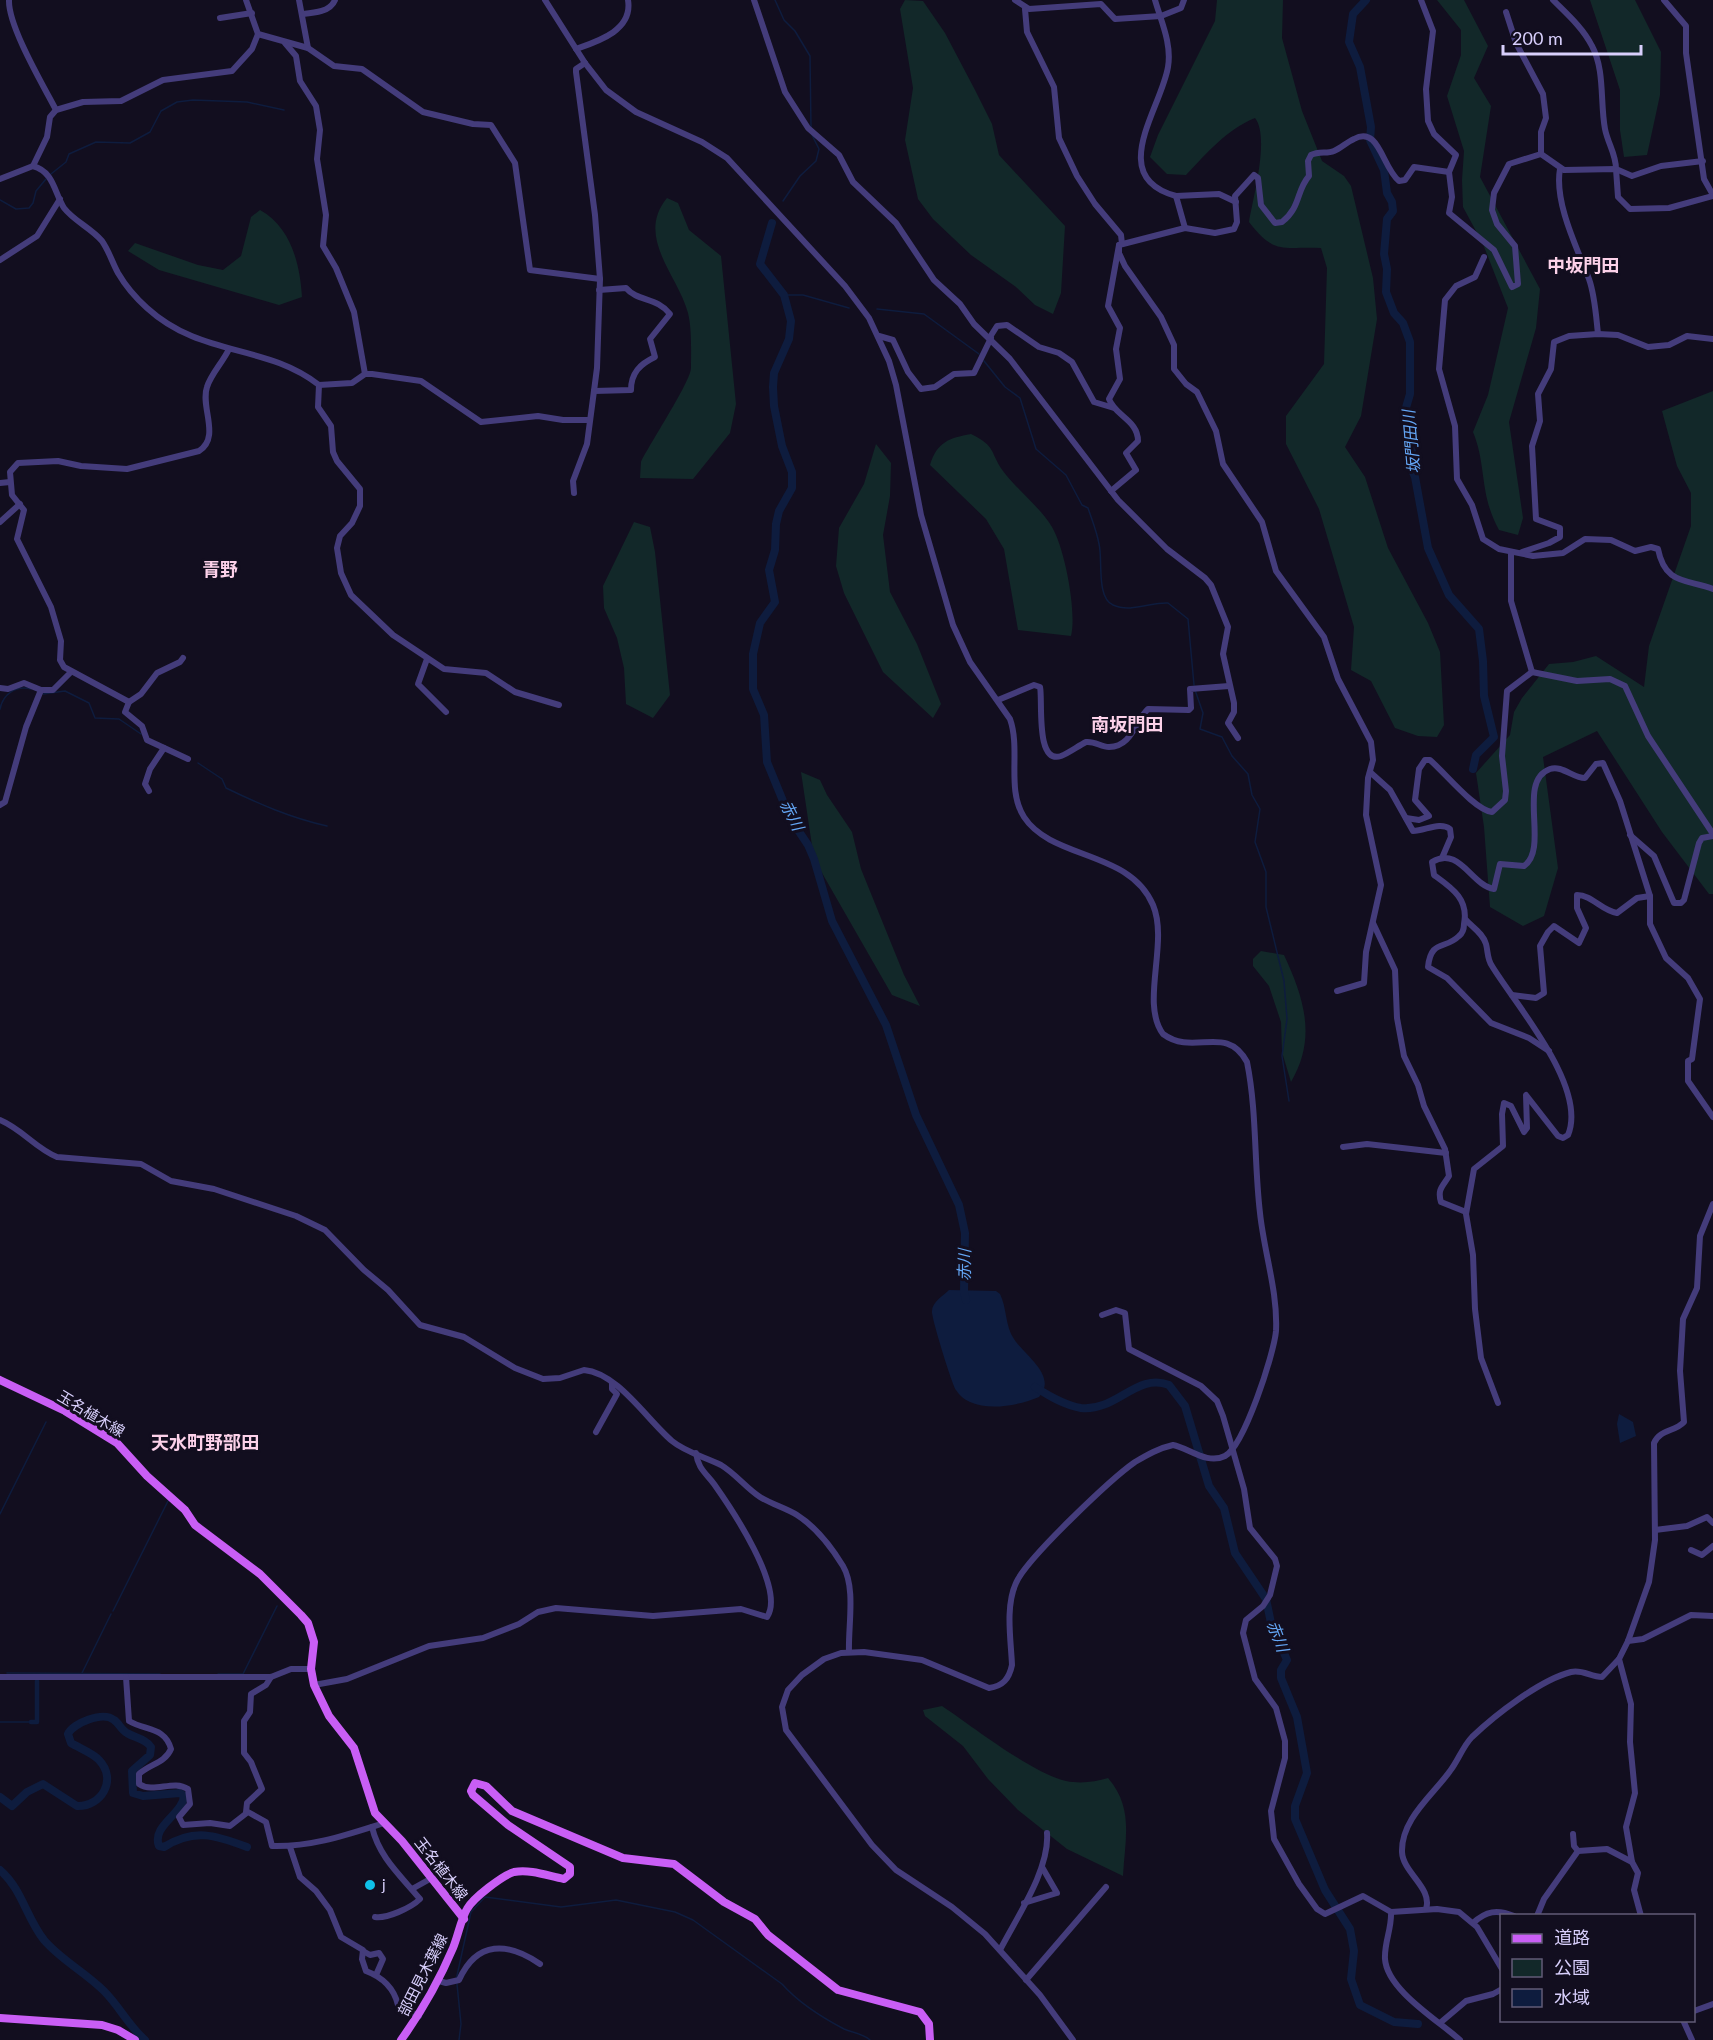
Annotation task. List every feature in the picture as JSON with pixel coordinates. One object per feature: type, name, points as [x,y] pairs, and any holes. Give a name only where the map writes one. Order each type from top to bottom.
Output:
[{"type":"main road","name":"玉名植木線","points":[[0,1380],[65,1411],[117,1443],[147,1476],[185,1510],[195,1525],[230,1550],[274,1587],[308,1623],[314,1642],[311,1669],[314,1685],[330,1716],[354,1748],[371,1804],[384,1823],[402,1841],[464,1919]]},
{"type":"main road","name":"玉名植木線","points":[[464,1919],[467,1909],[505,1875],[524,1871],[564,1879],[571,1870],[570,1867],[508,1825],[473,1795],[472,1786],[481,1783],[512,1811],[548,1827],[622,1858],[674,1864],[717,1897],[754,1919],[775,1941],[838,1990],[920,2012],[929,2024],[930,2040]]},
{"type":"main road","name":"部田見木葉線","points":[[401,2040],[419,2016],[439,1982],[464,1919]]},
{"type":"main road","points":[[0,2018],[102,2025],[118,2030],[135,2040]]},
{"type":"street","points":[[9,0],[9,10],[29,57],[56,110]]},
{"type":"street","points":[[0,179],[33,166],[47,137],[50,117],[56,110],[83,102],[121,101],[162,80],[232,71],[252,49],[258,34],[246,0]]},
{"type":"street","points":[[299,0],[308,48]]},
{"type":"street","points":[[302,14],[317,13],[332,6],[335,0]]},
{"type":"street","points":[[545,0],[599,82],[619,101],[702,142],[737,167],[845,286],[879,336],[896,385],[921,515],[953,625],[970,662],[998,700],[1014,729],[1016,791],[1021,811],[1030,825],[1043,835],[1121,870],[1137,882],[1149,897],[1159,933],[1154,1012],[1159,1028],[1177,1042],[1214,1041],[1231,1044],[1238,1048],[1247,1062],[1260,1216],[1273,1290],[1276,1328],[1264,1377],[1239,1441],[1225,1456],[1214,1459],[1173,1445],[1148,1455],[1125,1470],[1030,1562],[1016,1583],[1012,1595],[1012,1665],[1010,1675],[1004,1684],[989,1688],[929,1662],[849,1652],[824,1659],[794,1683],[782,1707],[786,1730],[884,1859],[972,1922],[1026,1980],[1073,2040]]},
{"type":"street","points":[[576,49],[610,36],[627,18],[628,0]]},
{"type":"street","points":[[754,0],[786,92],[811,131],[839,155],[854,182],[896,224],[934,280],[960,304],[974,324],[1010,358],[1111,491],[1167,549],[1211,585],[1228,627],[1223,654],[1234,710],[1228,723],[1238,738]]},
{"type":"street","points":[[1014,0],[1025,9],[1101,4],[1115,19],[1161,16],[1181,8],[1184,0]]},
{"type":"street","points":[[1155,0],[1161,16],[1168,65],[1142,143],[1142,162],[1150,184],[1155,190],[1176,196],[1219,194],[1236,202]]},
{"type":"street","points":[[1421,0],[1433,31],[1426,89],[1428,121],[1437,138],[1456,153],[1449,172],[1451,217],[1494,250],[1514,287],[1517,286],[1518,277],[1515,246],[1494,218],[1494,193],[1509,164],[1541,154]]},
{"type":"street","points":[[1553,0],[1580,28],[1593,48],[1599,70],[1605,129],[1615,153],[1618,197],[1622,204],[1630,209],[1669,208],[1713,196],[1704,179],[1686,53],[1686,26],[1664,0]]},
{"type":"street","points":[[1025,9],[1027,32],[1054,87],[1057,132],[1065,153],[1095,204],[1121,235],[1121,245],[1108,299],[1109,312],[1120,330],[1116,348],[1120,379],[1109,399],[1114,408]]},
{"type":"street","points":[[1506,12],[1516,44],[1543,94],[1546,118],[1541,132],[1541,154]]},
{"type":"street","points":[[220,18],[252,13]]},
{"type":"street","points":[[258,34],[308,48],[334,66],[362,69],[423,112],[473,124],[491,125],[515,163],[530,270],[600,279]]},
{"type":"street","points":[[285,43],[296,56],[300,81],[316,106],[320,130],[317,159],[326,215],[323,246],[336,268],[354,312],[365,374]]},
{"type":"street","points":[[574,493],[573,481],[587,444],[594,391],[600,279],[595,215],[576,72],[576,69],[585,63]]},
{"type":"street","points":[[1121,245],[1185,228],[1215,233],[1234,229],[1237,222],[1237,193],[1256,175],[1261,205],[1275,223],[1282,222],[1298,204],[1303,183],[1309,176],[1308,161],[1313,153],[1330,153],[1355,138],[1370,137],[1376,140],[1389,171],[1399,181],[1405,180],[1414,167],[1449,172]]},
{"type":"street","points":[[1541,154],[1560,169],[1616,169],[1632,176],[1661,166],[1703,161]]},
{"type":"street","points":[[33,166],[47,173],[69,213],[103,243],[118,274],[146,307],[191,338],[273,359],[305,374],[319,385],[352,383],[365,374],[421,381],[481,422],[538,416],[563,420],[589,420]]},
{"type":"street","points":[[1560,169],[1558,191],[1580,260],[1590,281],[1598,334]]},
{"type":"street","points":[[1176,196],[1185,228]]},
{"type":"street","points":[[0,260],[37,236],[60,199]]},
{"type":"street","points":[[1121,245],[1119,253],[1125,266],[1161,317],[1174,345],[1174,369],[1186,384],[1197,392],[1216,431],[1223,464],[1262,522],[1276,570],[1324,636],[1338,679],[1371,742],[1373,760],[1366,794],[1366,815],[1382,885],[1366,952],[1364,983],[1337,991]]},
{"type":"street","points":[[1484,257],[1474,277],[1456,286],[1445,300],[1439,369],[1452,408],[1456,471],[1460,487],[1472,505],[1483,539],[1494,547],[1533,555],[1563,553],[1585,539],[1611,540],[1635,551],[1651,546],[1658,549],[1660,561],[1677,580],[1713,589]]},
{"type":"street","points":[[594,391],[631,390],[632,376],[645,362],[655,357],[650,342],[652,335],[670,314],[648,297],[637,297],[626,288],[599,290]]},
{"type":"street","points":[[879,336],[893,340],[908,372],[921,389],[935,387],[954,374],[974,373],[997,326],[1007,325],[1039,347],[1066,356],[1072,362],[1094,402],[1114,408],[1127,417],[1137,433],[1138,441],[1126,453],[1136,470],[1111,491]]},
{"type":"street","points":[[1521,552],[1560,537],[1560,528],[1536,519],[1532,467],[1532,446],[1540,421],[1538,394],[1551,369],[1552,347],[1561,338],[1598,334],[1618,335],[1648,347],[1669,345],[1687,336],[1713,339]]},
{"type":"street","points":[[129,702],[95,682],[70,673],[60,660],[61,640],[51,607],[17,539],[24,513],[12,495],[10,471],[18,463],[58,461],[81,466],[127,469],[200,452],[205,448],[209,437],[207,387],[229,349]]},
{"type":"street","points":[[319,385],[318,406],[332,426],[333,452],[336,461],[360,489],[361,498],[352,524],[338,540],[337,558],[341,573],[354,599],[393,635],[427,659],[449,671],[494,676],[515,692],[559,705]]},
{"type":"street","points":[[0,483],[10,482]]},
{"type":"street","points":[[0,522],[20,504]]},
{"type":"street","points":[[1511,552],[1511,601],[1532,672]]},
{"type":"street","points":[[183,658],[180,662],[157,673],[141,694],[129,702],[125,712],[142,726],[145,736],[188,759]]},
{"type":"street","points":[[427,659],[424,673],[417,684],[446,712]]},
{"type":"street","points":[[1406,818],[1419,820],[1429,816],[1414,800],[1419,769],[1425,760],[1430,760],[1461,788],[1475,807],[1492,812],[1500,807],[1506,791],[1502,756],[1507,691],[1532,672],[1577,681],[1610,679],[1625,686],[1648,736],[1713,835],[1702,838],[1696,847],[1684,900],[1681,903],[1674,903],[1654,856],[1630,835]]},
{"type":"street","points":[[0,688],[8,689],[24,683],[41,690],[53,690],[70,673]]},
{"type":"street","points":[[998,700],[1034,685],[1040,687],[1042,736],[1049,753],[1054,757],[1061,756],[1086,742],[1108,748],[1126,741],[1148,709],[1191,708],[1190,689],[1229,686]]},
{"type":"street","points":[[0,805],[5,802],[26,728],[41,690]]},
{"type":"street","points":[[149,791],[145,784],[150,769],[164,748]]},
{"type":"street","points":[[1549,1052],[1529,1038],[1491,1023],[1447,978],[1428,967],[1429,958],[1436,946],[1457,939],[1462,933],[1465,919],[1463,900],[1432,869],[1432,862],[1442,858],[1462,863],[1481,883],[1494,889],[1500,864],[1524,866],[1530,862],[1535,849],[1533,802],[1539,780],[1551,769],[1558,768],[1585,778],[1596,764],[1603,764],[1620,801],[1650,896],[1650,924],[1660,948],[1673,967],[1688,978],[1700,999],[1692,1059],[1688,1061],[1687,1075],[1713,1117]]},
{"type":"street","points":[[1370,772],[1390,790],[1413,831],[1438,826],[1446,826],[1450,829],[1451,837],[1442,858]]},
{"type":"street","points":[[1512,995],[1536,998],[1544,993],[1540,946],[1554,926],[1579,943],[1583,939],[1586,928],[1577,908],[1577,895],[1586,895],[1608,911],[1617,913],[1637,898],[1650,896]]},
{"type":"street","points":[[1465,919],[1485,941],[1489,962],[1540,1033],[1567,1098],[1570,1115],[1568,1135],[1563,1138],[1558,1136],[1526,1095],[1527,1128],[1524,1131],[1511,1106],[1504,1103],[1503,1146],[1474,1169],[1466,1212],[1474,1265],[1475,1310],[1481,1359],[1498,1403]]},
{"type":"street","points":[[1373,923],[1395,970],[1397,1018],[1404,1056],[1446,1153],[1449,1176],[1439,1189],[1439,1196],[1441,1202],[1466,1212]]},
{"type":"street","points":[[0,1120],[23,1132],[45,1152],[57,1157],[141,1164],[171,1181],[214,1189],[296,1215],[325,1230],[364,1270],[388,1290],[420,1325],[464,1337],[515,1368],[543,1379],[560,1378],[588,1370],[612,1383],[633,1400],[673,1442],[729,1470],[760,1497],[796,1515],[816,1531],[844,1569],[851,1590],[848,1620],[849,1652]]},
{"type":"street","points":[[1343,1147],[1367,1144],[1446,1153]]},
{"type":"street","points":[[1426,1909],[1427,1899],[1406,1863],[1403,1845],[1412,1820],[1449,1773],[1467,1742],[1487,1724],[1543,1684],[1575,1671],[1602,1677],[1619,1659],[1629,1641],[1647,1590],[1655,1530],[1653,1447],[1660,1433],[1680,1427],[1684,1422],[1680,1371],[1683,1319],[1697,1288],[1700,1236],[1713,1204]]},
{"type":"street","points":[[1102,1315],[1116,1310],[1125,1313],[1129,1349],[1201,1386],[1217,1401],[1244,1489],[1250,1528],[1273,1556],[1277,1566],[1269,1595],[1263,1606],[1246,1620],[1243,1633],[1255,1679],[1276,1708],[1285,1741],[1285,1758],[1271,1811],[1274,1839],[1299,1884],[1320,1912],[1329,1913],[1363,1896],[1391,1912],[1426,1909],[1459,1912],[1473,1923],[1500,1966]]},
{"type":"street","points":[[596,1432],[617,1394],[612,1389],[612,1383]]},
{"type":"street","points":[[314,1685],[347,1679],[429,1646],[483,1638],[500,1633],[538,1612],[556,1608],[652,1616],[741,1609],[767,1617],[771,1608],[762,1564],[713,1482],[697,1465],[696,1453]]},
{"type":"street","points":[[1655,1530],[1687,1526],[1707,1517],[1713,1523]]},
{"type":"street","points":[[1691,1550],[1702,1555],[1713,1546]]},
{"type":"street","points":[[1629,1641],[1642,1639],[1691,1615],[1713,1616]]},
{"type":"street","points":[[1619,1659],[1631,1704],[1630,1742],[1635,1793],[1626,1827],[1632,1863]]},
{"type":"street","points":[[0,1677],[271,1677],[291,1670],[311,1669]]},
{"type":"street","points":[[126,1677],[129,1721],[160,1732],[168,1739],[171,1749],[164,1760],[145,1768],[139,1774],[139,1784],[146,1788],[182,1785],[188,1789],[191,1797],[190,1804],[179,1817],[183,1825],[210,1823],[230,1826],[246,1812],[247,1803],[262,1789],[251,1762],[244,1753],[244,1721],[250,1712],[250,1694],[266,1685],[271,1677]]},
{"type":"street","points":[[246,1812],[266,1822],[272,1846],[290,1847],[325,1842],[384,1823]]},
{"type":"street","points":[[372,1827],[376,1844],[383,1857],[420,1899],[413,1906],[381,1918],[375,1917]]},
{"type":"street","points":[[1000,1950],[1042,1867],[1048,1849],[1047,1833]]},
{"type":"street","points":[[1573,1834],[1574,1846],[1578,1851]]},
{"type":"street","points":[[290,1847],[300,1877],[316,1891],[330,1910],[341,1937],[370,1955],[379,1953],[383,1959],[376,1975]]},
{"type":"street","points":[[1578,1851],[1607,1849],[1632,1863],[1637,1869],[1634,1890],[1640,1914]]},
{"type":"street","points":[[1538,1914],[1544,1899],[1578,1851]]},
{"type":"street","points":[[1023,1904],[1057,1893],[1042,1867]]},
{"type":"street","points":[[412,1889],[430,1879]]},
{"type":"street","points":[[1026,1980],[1106,1887]]},
{"type":"street","points":[[1473,1923],[1487,1912],[1495,1911],[1506,1914]]},
{"type":"street","points":[[1391,1912],[1386,1964],[1416,2006],[1460,2040]]},
{"type":"street","points":[[439,1982],[456,1981],[469,1964],[488,1949],[522,1951],[540,1964]]},
{"type":"street","points":[[363,1950],[362,1959],[366,1971],[376,1975],[396,1995],[398,2005],[419,2016]]},
{"type":"street","points":[[1440,2023],[1466,2001],[1500,1990]]},
{"type":"street","points":[[1695,2011],[1713,2004]]},
{"type":"street","points":[[1684,2022],[1692,2040]]},
{"type":"green space","points":[[905,0],[923,1],[945,33],[992,124],[999,155],[1065,226],[1061,293],[1053,314],[1035,305],[1016,287],[971,255],[933,219],[918,199],[905,140],[913,88],[900,9]]},
{"type":"green space","points":[[1217,0],[1283,0],[1282,38],[1302,111],[1322,161],[1344,176],[1351,186],[1373,278],[1377,319],[1361,416],[1345,447],[1365,477],[1388,548],[1428,623],[1440,652],[1444,725],[1437,737],[1418,736],[1395,728],[1371,681],[1351,670],[1354,627],[1319,509],[1286,444],[1286,416],[1324,364],[1327,268],[1321,248],[1288,248],[1273,245],[1249,222],[1261,153],[1259,127],[1255,118],[1226,135],[1186,175],[1167,174],[1150,157],[1158,135],[1215,21]]},
{"type":"green space","points":[[1437,0],[1464,0],[1488,46],[1474,78],[1491,106],[1480,177],[1540,289],[1536,328],[1509,422],[1523,518],[1518,535],[1499,530],[1493,517],[1488,504],[1473,432],[1488,395],[1508,308],[1483,244],[1463,207],[1464,151],[1447,96],[1461,55],[1461,30]]},
{"type":"green space","points":[[1590,0],[1635,0],[1661,52],[1660,95],[1647,155],[1624,157],[1620,130],[1620,90]]},
{"type":"green space","points":[[667,198],[678,203],[689,230],[721,256],[736,404],[730,433],[693,479],[640,478],[641,462],[684,386],[691,368],[691,333],[688,313],[657,242],[655,227],[658,213]]},
{"type":"green space","points":[[260,210],[279,226],[292,248],[299,272],[302,297],[279,305],[159,270],[128,251],[135,243],[198,265],[223,270],[241,256],[251,217]]},
{"type":"green space","points":[[1713,391],[1713,894],[1709,894],[1662,832],[1597,731],[1543,757],[1558,868],[1544,916],[1523,926],[1490,907],[1484,827],[1476,773],[1510,735],[1514,712],[1549,664],[1573,662],[1596,656],[1644,687],[1649,646],[1691,526],[1691,493],[1677,466],[1662,411]]},
{"type":"green space","points":[[971,434],[989,446],[1003,471],[1041,513],[1057,537],[1069,581],[1072,612],[1071,636],[1018,630],[1004,549],[986,519],[930,465],[936,451],[945,442]]},
{"type":"green space","points":[[876,444],[891,463],[890,496],[883,535],[890,592],[917,644],[941,704],[933,718],[883,672],[844,593],[836,566],[839,528],[864,484]]},
{"type":"green space","points":[[634,522],[650,527],[655,552],[670,695],[653,718],[626,704],[624,668],[617,638],[604,608],[603,586]]},
{"type":"green space","points":[[801,772],[820,780],[827,795],[852,832],[861,869],[904,975],[920,1006],[892,995],[814,859]]},
{"type":"green space","points":[[1261,951],[1284,955],[1302,1002],[1305,1018],[1304,1050],[1291,1082],[1282,1052],[1281,1022],[1269,986],[1253,966],[1253,959]]},
{"type":"green space","points":[[942,1706],[1020,1759],[1052,1777],[1077,1782],[1108,1778],[1122,1801],[1125,1812],[1123,1876],[1067,1849],[1018,1810],[988,1779],[963,1746],[925,1716],[923,1710]]},
{"type":"water","points":[[949,1290],[996,1291],[1000,1294],[1011,1334],[1038,1366],[1045,1381],[1044,1389],[1039,1397],[1014,1404],[987,1406],[970,1402],[959,1394],[946,1364],[932,1311],[936,1302]]},
{"type":"water","points":[[1619,1414],[1633,1422],[1636,1436],[1620,1443],[1617,1424]]},
{"type":"waterway","points":[[775,0],[784,20],[795,31],[810,56],[811,128]]},
{"type":"waterway","name":"坂門田川","points":[[1366,0],[1353,14],[1349,42],[1360,67],[1371,127],[1370,140],[1384,170],[1387,193],[1392,202],[1393,211],[1387,219],[1384,254],[1387,269],[1386,292],[1394,313],[1403,323],[1410,342],[1410,394],[1405,411],[1412,448],[1411,468],[1415,477],[1428,548],[1449,595],[1479,629],[1484,696],[1494,737],[1476,755],[1473,769]]},
{"type":"waterway","points":[[51,174],[66,162],[69,154],[96,142],[130,143],[150,132],[161,111],[177,102],[193,100],[247,102],[284,110]]},
{"type":"waterway","points":[[783,201],[800,176],[816,161],[819,149],[811,133]]},
{"type":"waterway","points":[[0,200],[16,209],[29,208],[36,191],[46,179]]},
{"type":"waterway","name":"赤川","points":[[772,223],[760,264],[784,295],[791,321],[789,339],[774,373],[773,387],[774,406],[782,446],[792,472],[792,488],[779,511],[776,524],[775,550],[769,570],[775,602],[760,623],[753,654],[753,689],[764,715],[767,762],[790,818],[808,845],[832,921],[886,1025],[916,1115],[959,1205],[965,1233],[964,1292],[966,1300]]},
{"type":"waterway","points":[[784,295],[803,295],[849,308]]},
{"type":"waterway","points":[[877,309],[924,314],[979,354]]},
{"type":"waterway","points":[[984,361],[1005,387],[1020,398],[1036,449],[1066,475],[1082,505],[1088,508],[1098,540],[1102,587],[1108,601],[1113,605],[1127,608],[1168,603],[1188,619],[1194,685]]},
{"type":"waterway","points":[[0,709],[4,699],[11,692],[20,688],[31,689]]},
{"type":"waterway","points":[[1195,690],[1203,713],[1200,729],[1222,737],[1232,756],[1248,774],[1252,795],[1260,809],[1255,842],[1266,872],[1266,907],[1284,981],[1287,1019],[1282,1056],[1289,1101]]},
{"type":"waterway","points":[[43,694],[65,691],[89,703],[95,718],[119,719],[141,734]]},
{"type":"waterway","points":[[198,763],[222,779],[226,788],[275,810],[327,826]]},
{"type":"waterway","name":"赤川","points":[[1035,1387],[1069,1405],[1094,1408],[1136,1388],[1157,1382],[1169,1385],[1185,1406],[1209,1486],[1224,1508],[1235,1553],[1266,1599],[1271,1623],[1287,1660],[1281,1670],[1281,1678],[1297,1717],[1307,1773],[1295,1806],[1295,1819],[1325,1890],[1350,1929],[1354,1951],[1351,1979],[1360,2005],[1394,2022],[1418,2024]]},
{"type":"waterway","points":[[0,1514],[46,1422]]},
{"type":"waterway","points":[[113,1611],[168,1501]]},
{"type":"waterway","points":[[218,1674],[243,1674],[277,1606]]},
{"type":"waterway","points":[[82,1673],[111,1614]]},
{"type":"waterway","points":[[7,1673],[160,1674]]},
{"type":"waterway","points":[[31,1722],[37,1722],[37,1681]]},
{"type":"waterway","points":[[0,1797],[12,1806],[27,1792],[43,1784],[77,1806],[86,1805],[100,1797],[107,1784],[104,1768],[93,1755],[71,1743],[68,1734],[82,1722],[96,1718],[109,1718],[116,1721],[125,1732],[143,1740],[151,1747],[150,1755],[132,1771],[133,1793],[143,1796],[180,1793],[184,1796],[179,1809],[159,1832],[159,1846],[164,1847],[185,1837],[205,1835],[247,1847]]},
{"type":"waterway","points":[[0,1722],[31,1722]]},
{"type":"waterway","points":[[0,1870],[14,1886],[44,1940],[104,1991],[145,2040]]},
{"type":"waterway","points":[[456,1980],[471,1912],[485,1897],[561,1907],[616,1900],[675,1912],[693,1920],[782,1984],[811,2009],[844,2029],[861,2034],[870,2040]]},
{"type":"waterway","points":[[457,1984],[461,2024],[459,2040]]},
{"type":"place","name":"j","points":[[370,1885]]},
{"type":"district","name":"中坂門田","points":[[1583,266]]},
{"type":"district","name":"青野","points":[[220,570]]},
{"type":"district","name":"南坂門田","points":[[1127,725]]},
{"type":"district","name":"天水町野部田","points":[[205,1443]]}]
